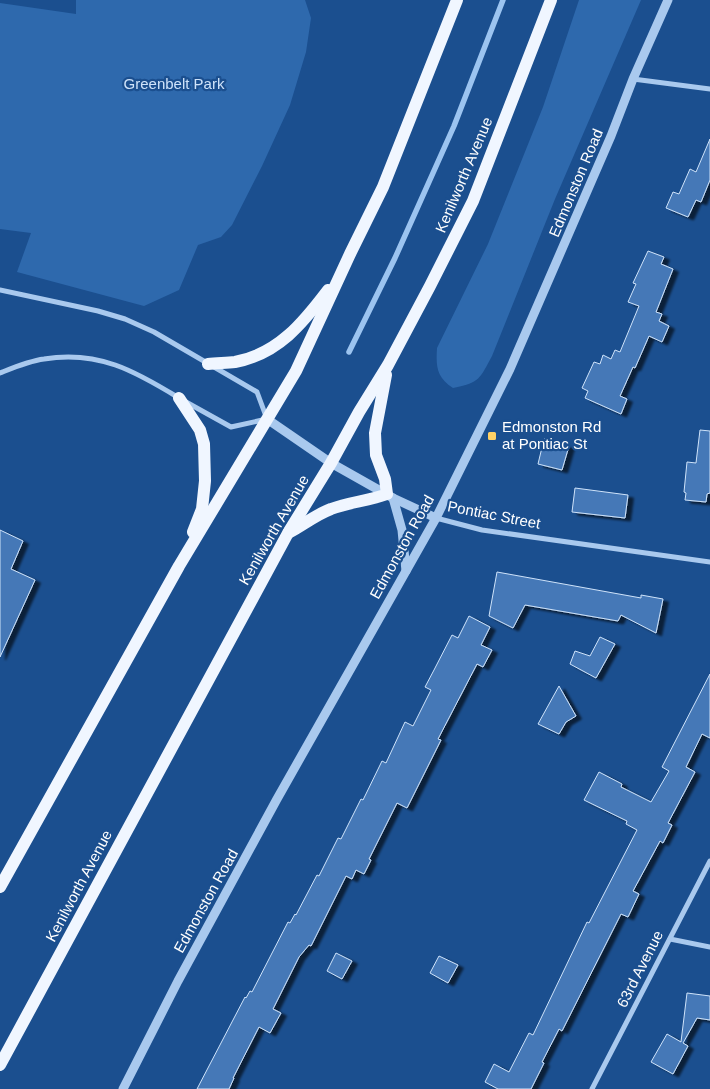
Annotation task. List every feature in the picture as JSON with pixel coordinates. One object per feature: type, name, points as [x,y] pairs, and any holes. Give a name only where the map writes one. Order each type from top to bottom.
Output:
[{"type":"main road","points":[[0,887],[179,566],[296,371],[383,188],[458,0]]},
{"type":"main road","name":"Kenilworth Avenue","points":[[0,1065],[288,533],[388,365],[430,286],[473,201],[551,0]]},
{"type":"main road","points":[[208,364],[234,362],[256,356],[276,346],[312,311],[342,272]]},
{"type":"main road","points":[[288,533],[329,509],[390,496],[376,455],[375,433],[388,365]]},
{"type":"main road","points":[[179,398],[200,430],[206,460],[202,509],[179,566]]},
{"type":"street","name":"Edmonston Road","points":[[123,1089],[178,981],[277,799],[436,518],[510,369],[668,0]]},
{"type":"street","points":[[633,79],[710,89]]},
{"type":"street","points":[[0,290],[98,310],[154,332],[257,392],[267,420],[231,427],[120,366],[85,357],[45,358],[28,362],[0,373]]},
{"type":"street","name":"Pontiac Street","points":[[267,420],[331,463],[390,496],[436,518],[482,530],[710,562]]},
{"type":"street","points":[[390,496],[402,530],[406,571]]},
{"type":"street","name":"63rd Avenue","points":[[592,1089],[710,862]]},
{"type":"street","points":[[670,939],[710,947]]},
{"type":"green space","name":"Greenbelt Park","points":[[76,0],[305,0],[311,18],[306,52],[290,105],[232,225],[221,237],[198,245],[179,290],[144,306],[17,272],[31,233],[0,229],[0,3],[76,14]]},
{"type":"green space","points":[[579,0],[641,0],[555,199],[492,356],[485,370],[478,378],[469,384],[453,388],[443,380],[438,371],[437,348],[488,244],[543,107]]},
{"type":"building","points":[[710,139],[710,180],[701,202],[696,200],[688,217],[666,208],[673,192],[679,194],[690,169],[696,172]]},
{"type":"building","points":[[648,251],[664,257],[661,264],[673,269],[656,312],[662,314],[659,321],[669,326],[662,342],[649,336],[620,396],[627,399],[621,414],[585,398],[588,391],[582,388],[594,362],[600,364],[603,355],[611,359],[615,350],[620,352],[639,306],[628,302],[636,284],[633,283]]},
{"type":"building","points":[[700,430],[710,431],[710,493],[707,494],[706,502],[685,500],[686,493],[684,492],[687,462],[696,463]]},
{"type":"building","points":[[544,439],[569,446],[562,470],[538,464]]},
{"type":"building","points":[[575,488],[628,495],[625,518],[572,512]]},
{"type":"building","points":[[0,530],[23,541],[11,569],[35,580],[0,657]]},
{"type":"building","points":[[497,572],[641,598],[641,595],[663,599],[656,633],[621,615],[618,621],[525,605],[513,628],[489,616]]},
{"type":"building","points":[[469,616],[490,627],[481,645],[492,650],[483,667],[477,664],[438,739],[441,740],[407,808],[397,803],[369,859],[371,860],[364,874],[356,870],[352,879],[346,876],[311,946],[309,945],[299,957],[273,1009],[281,1013],[270,1033],[259,1027],[229,1089],[197,1089],[245,997],[250,991],[252,992],[288,922],[290,923],[296,915],[317,875],[319,876],[338,838],[341,839],[382,761],[386,763],[405,722],[413,726],[431,690],[425,687],[452,635],[458,638]]},
{"type":"building","points":[[600,637],[615,644],[596,678],[570,664],[575,651],[590,656]]},
{"type":"building","points":[[710,674],[710,738],[702,734],[686,767],[695,772],[668,823],[672,825],[663,843],[660,841],[633,891],[639,894],[628,917],[621,914],[562,1031],[559,1029],[542,1062],[544,1063],[531,1089],[498,1089],[485,1082],[494,1064],[509,1072],[529,1033],[533,1035],[587,922],[589,923],[637,830],[626,824],[627,821],[584,800],[599,772],[622,784],[621,787],[651,802],[669,771],[662,767]]},
{"type":"building","points":[[559,686],[576,716],[566,722],[559,734],[538,724]]},
{"type":"building","points":[[336,953],[352,961],[342,979],[327,971]]},
{"type":"building","points":[[439,956],[458,965],[448,983],[430,973]]},
{"type":"building","points":[[687,993],[710,996],[710,1020],[697,1018],[683,1043],[688,1046],[673,1074],[651,1062],[667,1034],[681,1042]]},
{"type":"waterway","points":[[349,352],[395,258],[454,126],[503,0]]},
{"type":"place","name":"Edmonston Rd at Pontiac St","points":[[492,436]]}]
